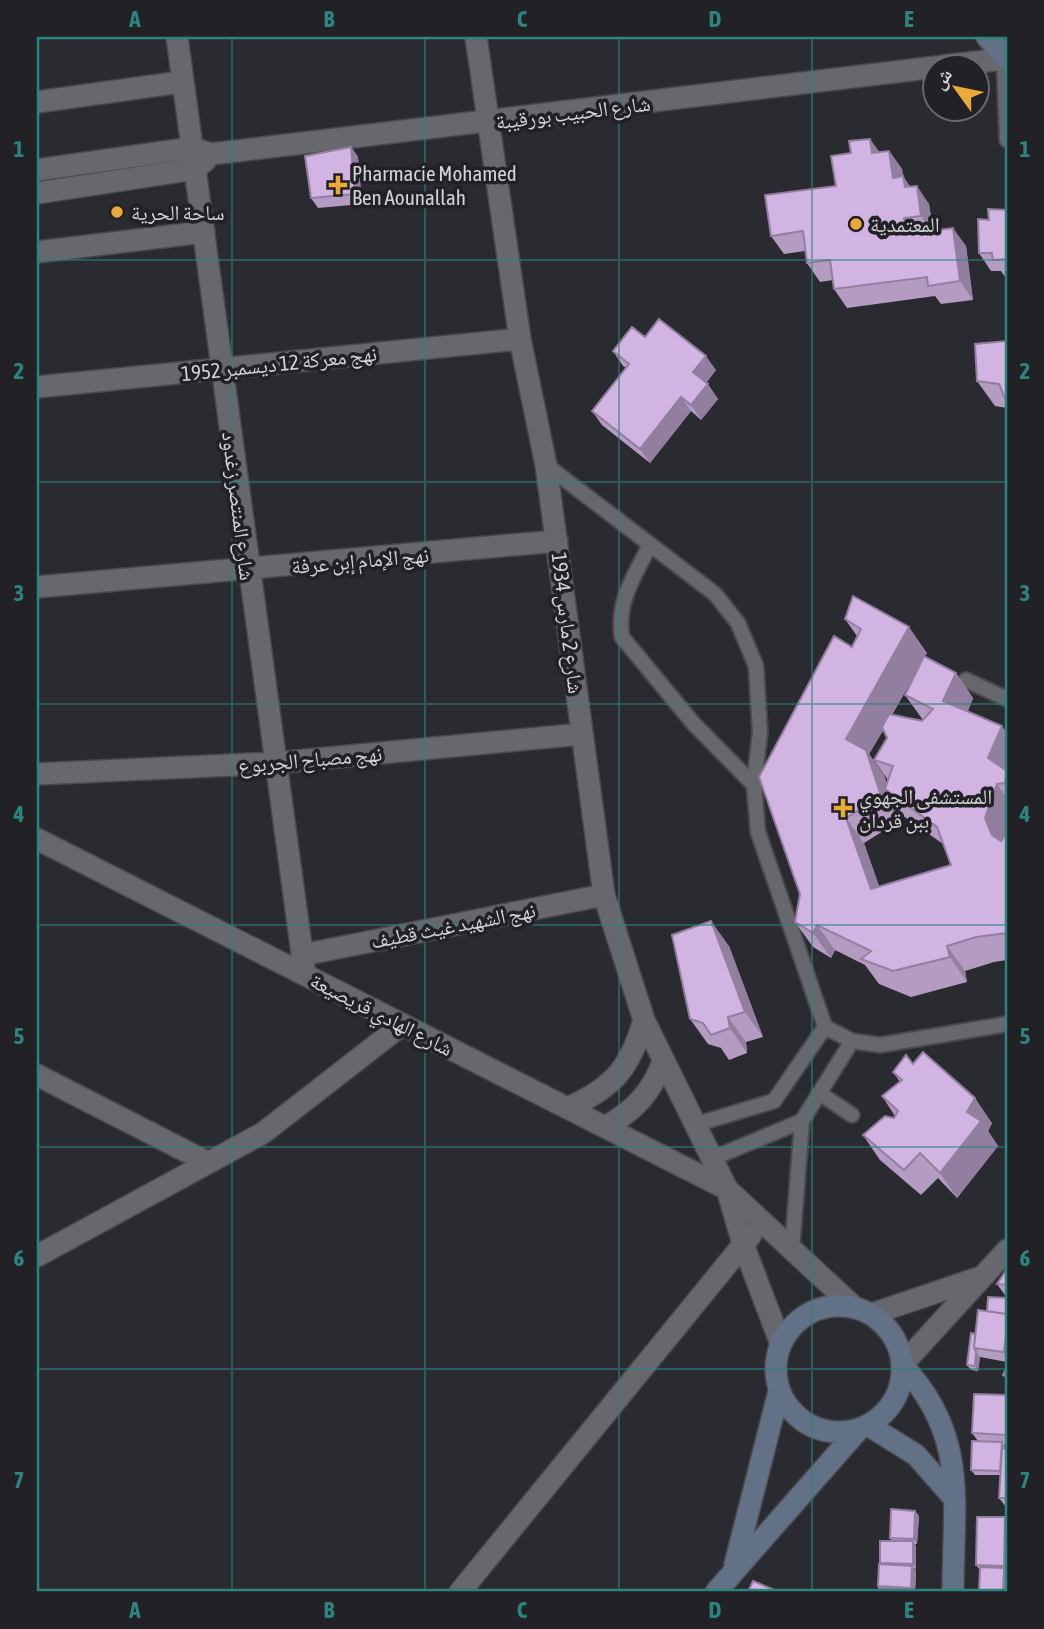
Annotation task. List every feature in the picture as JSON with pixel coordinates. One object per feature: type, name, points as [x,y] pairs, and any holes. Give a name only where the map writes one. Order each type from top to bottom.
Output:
[{"type":"street","name":"شارع المنتصر زغدود","points":[[177,37],[180,82],[202,151],[195,169],[247,570],[303,965]]},
{"type":"street","name":"شارع 2 مارس 1934","points":[[476,37],[520,339],[546,465],[604,895],[644,1020],[727,1189]]},
{"type":"street","points":[[987,37],[1006,59]]},
{"type":"street","name":"شارع الحبيب بورقيبة","points":[[37,170],[488,123],[922,69]]},
{"type":"street","points":[[37,102],[180,82]]},
{"type":"street","points":[[37,193],[195,169]]},
{"type":"street","points":[[37,252],[204,232]]},
{"type":"street","name":"نهج معركة 12 ديسمبر 1952","points":[[37,387],[520,339]]},
{"type":"street","name":"نهج الإمام إبن عرفة","points":[[37,587],[557,541]]},
{"type":"street","name":"نهج مصباح الجربوع","points":[[37,774],[275,763],[582,734]]},
{"type":"street","name":"شارع الهادي قريصيعة","points":[[37,839],[303,965],[402,1025],[727,1189]]},
{"type":"street","name":"نهج الشهيد غيث قطيف","points":[[303,965],[604,895]]},
{"type":"street","points":[[568,1108],[596,1095],[619,1075],[635,1049],[644,1020]]},
{"type":"street","points":[[37,1256],[207,1161],[263,1133],[402,1025]]},
{"type":"street","points":[[605,1127],[642,1102],[655,1083],[663,1062]]},
{"type":"street","points":[[37,1075],[207,1161]]},
{"type":"street","points":[[716,1592],[864,1427],[888,1410],[899,1388],[902,1365],[898,1345],[888,1328],[792,1250],[727,1189]]},
{"type":"street","points":[[727,1189],[743,1244],[781,1344]]},
{"type":"street","points":[[460,1592],[762,1224]]},
{"type":"street","points":[[902,1365],[1007,1250]]},
{"type":"street","points":[[734,1569],[779,1391],[776,1367],[781,1344],[793,1326],[810,1312],[832,1306],[863,1310],[983,1277]]},
{"type":"street","points":[[902,1365],[922,1386],[938,1411],[952,1458],[953,1592]]},
{"type":"street","points":[[779,1391],[789,1408],[803,1421],[821,1430],[840,1432],[864,1427],[916,1455],[953,1497]]},
{"type":"lane","points":[[1006,59],[1007,140]]},
{"type":"lane","points":[[546,465],[715,594],[738,624],[755,666],[760,732],[754,785],[758,832],[825,1027],[852,1041],[880,1045],[1007,1024]]},
{"type":"lane","points":[[650,544],[622,600],[619,620],[622,637],[693,723],[754,785]]},
{"type":"lane","points":[[966,680],[1007,699]]},
{"type":"lane","points":[[694,1125],[774,1101],[825,1027]]},
{"type":"lane","points":[[792,1250],[802,1121],[852,1041]]},
{"type":"lane","points":[[819,1093],[852,1115]]},
{"type":"lane","points":[[711,1159],[802,1121]]},
{"type":"building","name":"المعتمدية","points":[[870,139],[872,153],[889,151],[893,178],[903,176],[905,187],[917,186],[921,216],[904,218],[907,234],[953,228],[960,281],[928,286],[927,277],[834,289],[830,260],[807,263],[803,231],[771,236],[765,195],[836,186],[831,156],[851,153],[849,141]]},
{"type":"building","name":"Pharmacie Mohamed Ben Aounallah","points":[[351,147],[355,194],[311,198],[305,156]]},
{"type":"building","points":[[988,209],[1007,210],[1007,259],[993,260],[992,253],[979,253],[978,219],[989,220]]},
{"type":"building","points":[[659,319],[706,356],[693,372],[708,384],[691,405],[681,397],[640,449],[592,411],[629,364],[613,351],[632,327],[645,337]]},
{"type":"building","points":[[1007,341],[1007,403],[999,384],[977,381],[975,344]]},
{"type":"building","points":[[853,596],[909,627],[846,739],[866,750],[881,796],[846,818],[871,889],[951,865],[937,827],[885,789],[893,766],[874,760],[887,738],[882,727],[889,714],[922,721],[933,709],[905,695],[924,656],[956,673],[943,701],[1002,726],[988,758],[1007,771],[1005,783],[997,784],[985,818],[992,835],[1001,841],[1007,832],[1007,933],[976,937],[947,946],[950,957],[893,971],[861,959],[871,951],[817,925],[813,933],[795,922],[800,894],[759,777],[834,636],[852,647],[861,629],[845,619]]},
{"type":"building","points":[[711,921],[745,1012],[728,1017],[730,1028],[711,1035],[703,1023],[690,1019],[672,935]]},
{"type":"building","points":[[923,1052],[975,1098],[967,1112],[981,1121],[940,1173],[920,1153],[904,1170],[863,1135],[885,1116],[894,1118],[898,1111],[882,1096],[902,1080],[893,1072],[906,1055],[913,1064]]},
{"type":"building","points":[[1007,1269],[1007,1285],[997,1284]]},
{"type":"building","points":[[988,1297],[1007,1298],[1007,1314],[987,1311]]},
{"type":"building","points":[[978,1310],[1007,1314],[1004,1352],[974,1348]]},
{"type":"building","points":[[971,1333],[975,1334],[975,1366],[967,1365]]},
{"type":"building","points":[[974,1394],[1007,1395],[1007,1435],[972,1433]]},
{"type":"building","points":[[972,1441],[1002,1442],[1000,1471],[971,1470]]},
{"type":"building","points":[[1002,1448],[1007,1449],[1007,1498],[999,1498]]},
{"type":"building","points":[[891,1509],[915,1511],[914,1539],[890,1538]]},
{"type":"building","points":[[977,1517],[1005,1517],[1004,1566],[976,1565]]},
{"type":"building","points":[[880,1541],[913,1541],[913,1564],[880,1563]]},
{"type":"building","points":[[879,1564],[912,1566],[911,1588],[878,1586]]},
{"type":"building","points":[[980,1567],[1004,1568],[1003,1592],[979,1592]]},
{"type":"building","points":[[1006,1568],[1007,1592],[1005,1592]]},
{"type":"building","points":[[753,1581],[779,1592],[748,1592]]},
{"type":"building","points":[[879,1588],[912,1589],[912,1592],[879,1592]]},
{"type":"place","name":"Pharmacie Mohamed Ben Aounallah","points":[[338,185]]},
{"type":"place","name":"ساحة الحرية","points":[[117,212]]},
{"type":"place","name":"المعتمدية","points":[[856,224]]},
{"type":"place","name":"المستشفى الجهوي ببن قردان","points":[[843,808]]}]
